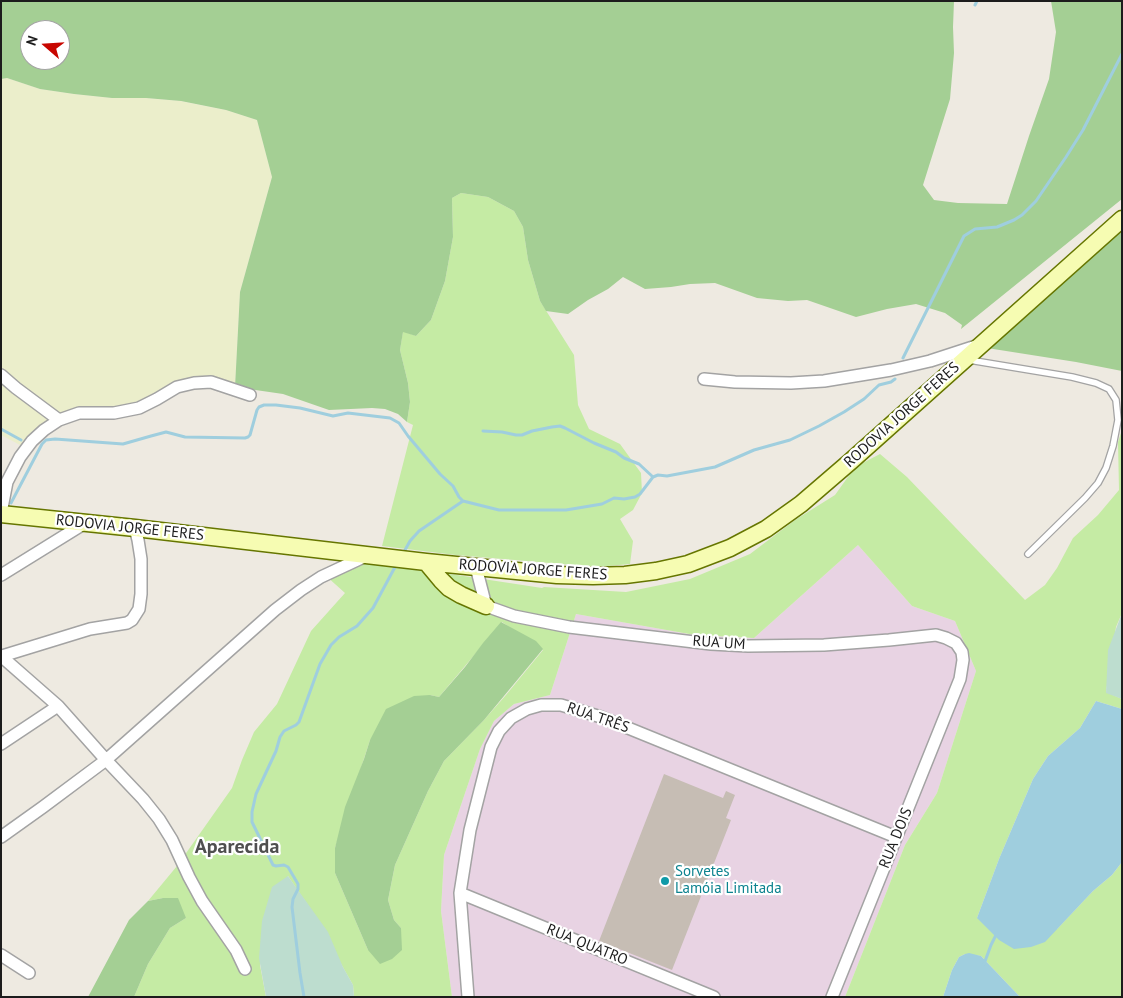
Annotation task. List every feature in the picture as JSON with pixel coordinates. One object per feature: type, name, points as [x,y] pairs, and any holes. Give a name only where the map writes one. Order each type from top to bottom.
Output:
[{"type":"main road","name":"RODOVIA JORGE FERES","points":[[1,513],[426,562],[557,574],[625,575],[688,564],[730,548],[766,529],[801,504],[1121,220]]},
{"type":"main road","points":[[426,562],[449,588],[486,606]]},
{"type":"street","points":[[704,379],[782,383],[824,381],[891,370],[980,345]]},
{"type":"street","points":[[1,375],[59,420]]},
{"type":"street","points":[[1,513],[7,482],[20,457],[32,441],[59,420],[79,413],[114,413],[139,408],[157,400],[177,387],[194,383],[211,382],[250,395]]},
{"type":"street","points":[[1,575],[85,523]]},
{"type":"street","points":[[2,656],[90,629],[126,623],[132,620],[139,610],[141,594],[141,560],[135,528]]},
{"type":"street","points":[[1,837],[106,760],[295,595],[321,577],[368,555]]},
{"type":"street","points":[[476,567],[486,606]]},
{"type":"street","name":"RUA UM","points":[[486,606],[514,616],[569,627],[711,644],[748,646],[824,645],[936,635],[956,644],[962,652],[963,660],[960,679]]},
{"type":"street","points":[[2,656],[58,706],[106,760],[144,798],[172,840],[202,901],[236,950],[245,969]]},
{"type":"street","name":"RUA DOIS","points":[[832,997],[960,679]]},
{"type":"street","name":"RUA TRÊS","points":[[468,997],[460,893],[470,830],[491,747],[498,731],[511,718],[527,709],[541,705],[561,705],[601,717],[896,837]]},
{"type":"street","points":[[1,744],[58,706]]},
{"type":"street","points":[[1,825],[14,828]]},
{"type":"street","name":"RUA QUATRO","points":[[460,893],[714,997]]},
{"type":"street","points":[[1,955],[29,973]]},
{"type":"lane","points":[[965,359],[1096,382],[1109,389],[1116,400],[1118,420],[1113,446],[1106,468],[1098,482],[1085,498],[1028,554]]},
{"type":"shaded area","points":[[858,545],[912,606],[955,621],[976,671],[937,793],[905,845],[845,997],[452,997],[441,911],[444,855],[480,749],[494,721],[514,704],[550,695],[576,614],[695,635],[754,638]]},
{"type":"green space","points":[[1,1],[954,1],[954,53],[950,99],[923,185],[934,200],[958,203],[1007,204],[1049,79],[1056,32],[1051,1],[1122,1],[1122,199],[961,329],[962,325],[945,313],[916,304],[856,317],[807,300],[788,301],[757,298],[715,283],[645,289],[623,277],[608,289],[568,314],[546,311],[540,301],[528,260],[523,227],[514,211],[488,197],[461,193],[452,198],[453,237],[445,281],[431,320],[416,336],[403,332],[400,350],[408,383],[410,402],[407,422],[398,414],[385,409],[329,410],[283,394],[235,387],[240,292],[272,177],[257,120],[226,110],[181,101],[112,98],[74,94],[40,89],[7,78],[1,79]]},
{"type":"green space","points":[[7,78],[40,89],[74,94],[180,101],[226,110],[257,120],[272,177],[240,292],[235,387],[169,390],[151,401],[64,416],[22,446],[1,435],[1,79]]},
{"type":"green space","points":[[461,193],[488,197],[514,211],[523,227],[528,260],[540,301],[574,355],[578,405],[589,429],[620,444],[641,473],[642,493],[633,510],[620,519],[633,541],[630,564],[597,567],[456,555],[382,546],[413,425],[407,422],[410,402],[408,383],[400,350],[403,331],[416,336],[431,320],[445,281],[453,237],[452,198]]},
{"type":"green space","points":[[1122,226],[1122,371],[987,348]]},
{"type":"green space","points":[[1122,430],[1122,613],[1116,627],[1106,692],[1122,699],[1122,709],[1096,701],[1080,728],[1048,756],[1033,779],[999,859],[977,918],[1057,929],[1093,891],[1112,875],[1122,862],[1122,997],[1020,997],[981,956],[965,954],[959,957],[952,970],[943,997],[845,997],[905,845],[937,793],[976,671],[955,621],[912,606],[858,545],[754,638],[695,635],[576,614],[550,695],[514,704],[494,721],[480,749],[444,855],[441,911],[452,997],[354,997],[353,985],[307,904],[288,876],[260,965],[266,997],[134,997],[148,964],[170,928],[186,918],[163,898],[148,901],[177,866],[232,788],[254,732],[277,704],[311,631],[345,593],[325,575],[347,559],[374,565],[542,588],[626,592],[690,579],[750,554],[795,520],[835,495],[855,467],[880,454],[907,477],[1025,600],[1045,585],[1057,568],[1073,538],[1098,515],[1119,490],[1118,442]],"holes":[[[502,622],[543,650],[484,720],[444,761],[428,791],[395,865],[388,900],[394,920],[401,928],[368,950],[335,873],[335,848],[370,740],[430,695],[439,697]]]},
{"type":"green space","points":[[1122,613],[1122,699],[1106,693],[1108,650]]},
{"type":"green space","points":[[501,622],[536,641],[543,649],[484,720],[444,761],[428,791],[395,865],[388,900],[394,920],[401,928],[402,950],[392,959],[380,964],[368,950],[335,873],[335,848],[345,807],[370,740],[386,709],[414,696],[430,695],[439,697]]},
{"type":"green space","points":[[288,876],[328,932],[353,985],[354,997],[266,997],[259,958],[262,921],[272,887]]},
{"type":"green space","points":[[178,898],[186,918],[170,928],[148,964],[134,997],[88,997],[129,920],[148,901]]},
{"type":"water","points":[[1096,701],[1122,709],[1122,862],[1112,875],[1093,891],[1045,942],[1031,947],[1014,949],[999,940],[977,918],[999,859],[1033,779],[1048,756],[1080,728]]},
{"type":"water","points":[[969,953],[981,956],[1020,997],[943,997],[952,970],[959,957]]},
{"type":"building","name":"Sorvetes Lamóia Limitada","points":[[664,774],[723,798],[726,791],[735,795],[726,818],[731,820],[672,970],[599,941]]},
{"type":"waterway","points":[[975,5],[977,1]]},
{"type":"waterway","points":[[903,358],[964,236],[975,229],[997,227],[1014,220],[1036,201],[1083,130],[1122,54]]},
{"type":"waterway","points":[[11,503],[42,444],[46,440],[123,444],[166,432],[185,437],[245,438],[250,435],[259,407],[276,405],[300,408],[333,416],[348,413],[390,418],[399,423],[440,474],[453,486],[463,501],[499,510],[566,510],[602,504],[614,498],[635,497],[640,494],[653,477],[658,475],[667,476],[715,467],[754,450],[790,440],[844,412],[864,399],[879,385],[895,379]]},
{"type":"waterway","points":[[483,431],[522,435],[532,431],[560,426],[639,464],[653,477]]},
{"type":"waterway","points":[[1,429],[21,440]]},
{"type":"waterway","points":[[405,550],[419,531],[463,501]]},
{"type":"waterway","points":[[304,997],[292,907],[298,884],[288,867],[273,865],[252,822],[252,812],[256,794],[276,751],[280,737],[284,731],[299,722],[320,664],[331,645],[339,637],[357,626],[373,608],[395,567]]},
{"type":"waterway","points":[[984,964],[997,933]]},
{"type":"place","name":"Sorvetes Lamóia Limitada","points":[[665,881]]},
{"type":"district","name":"Aparecida","points":[[237,847]]}]
